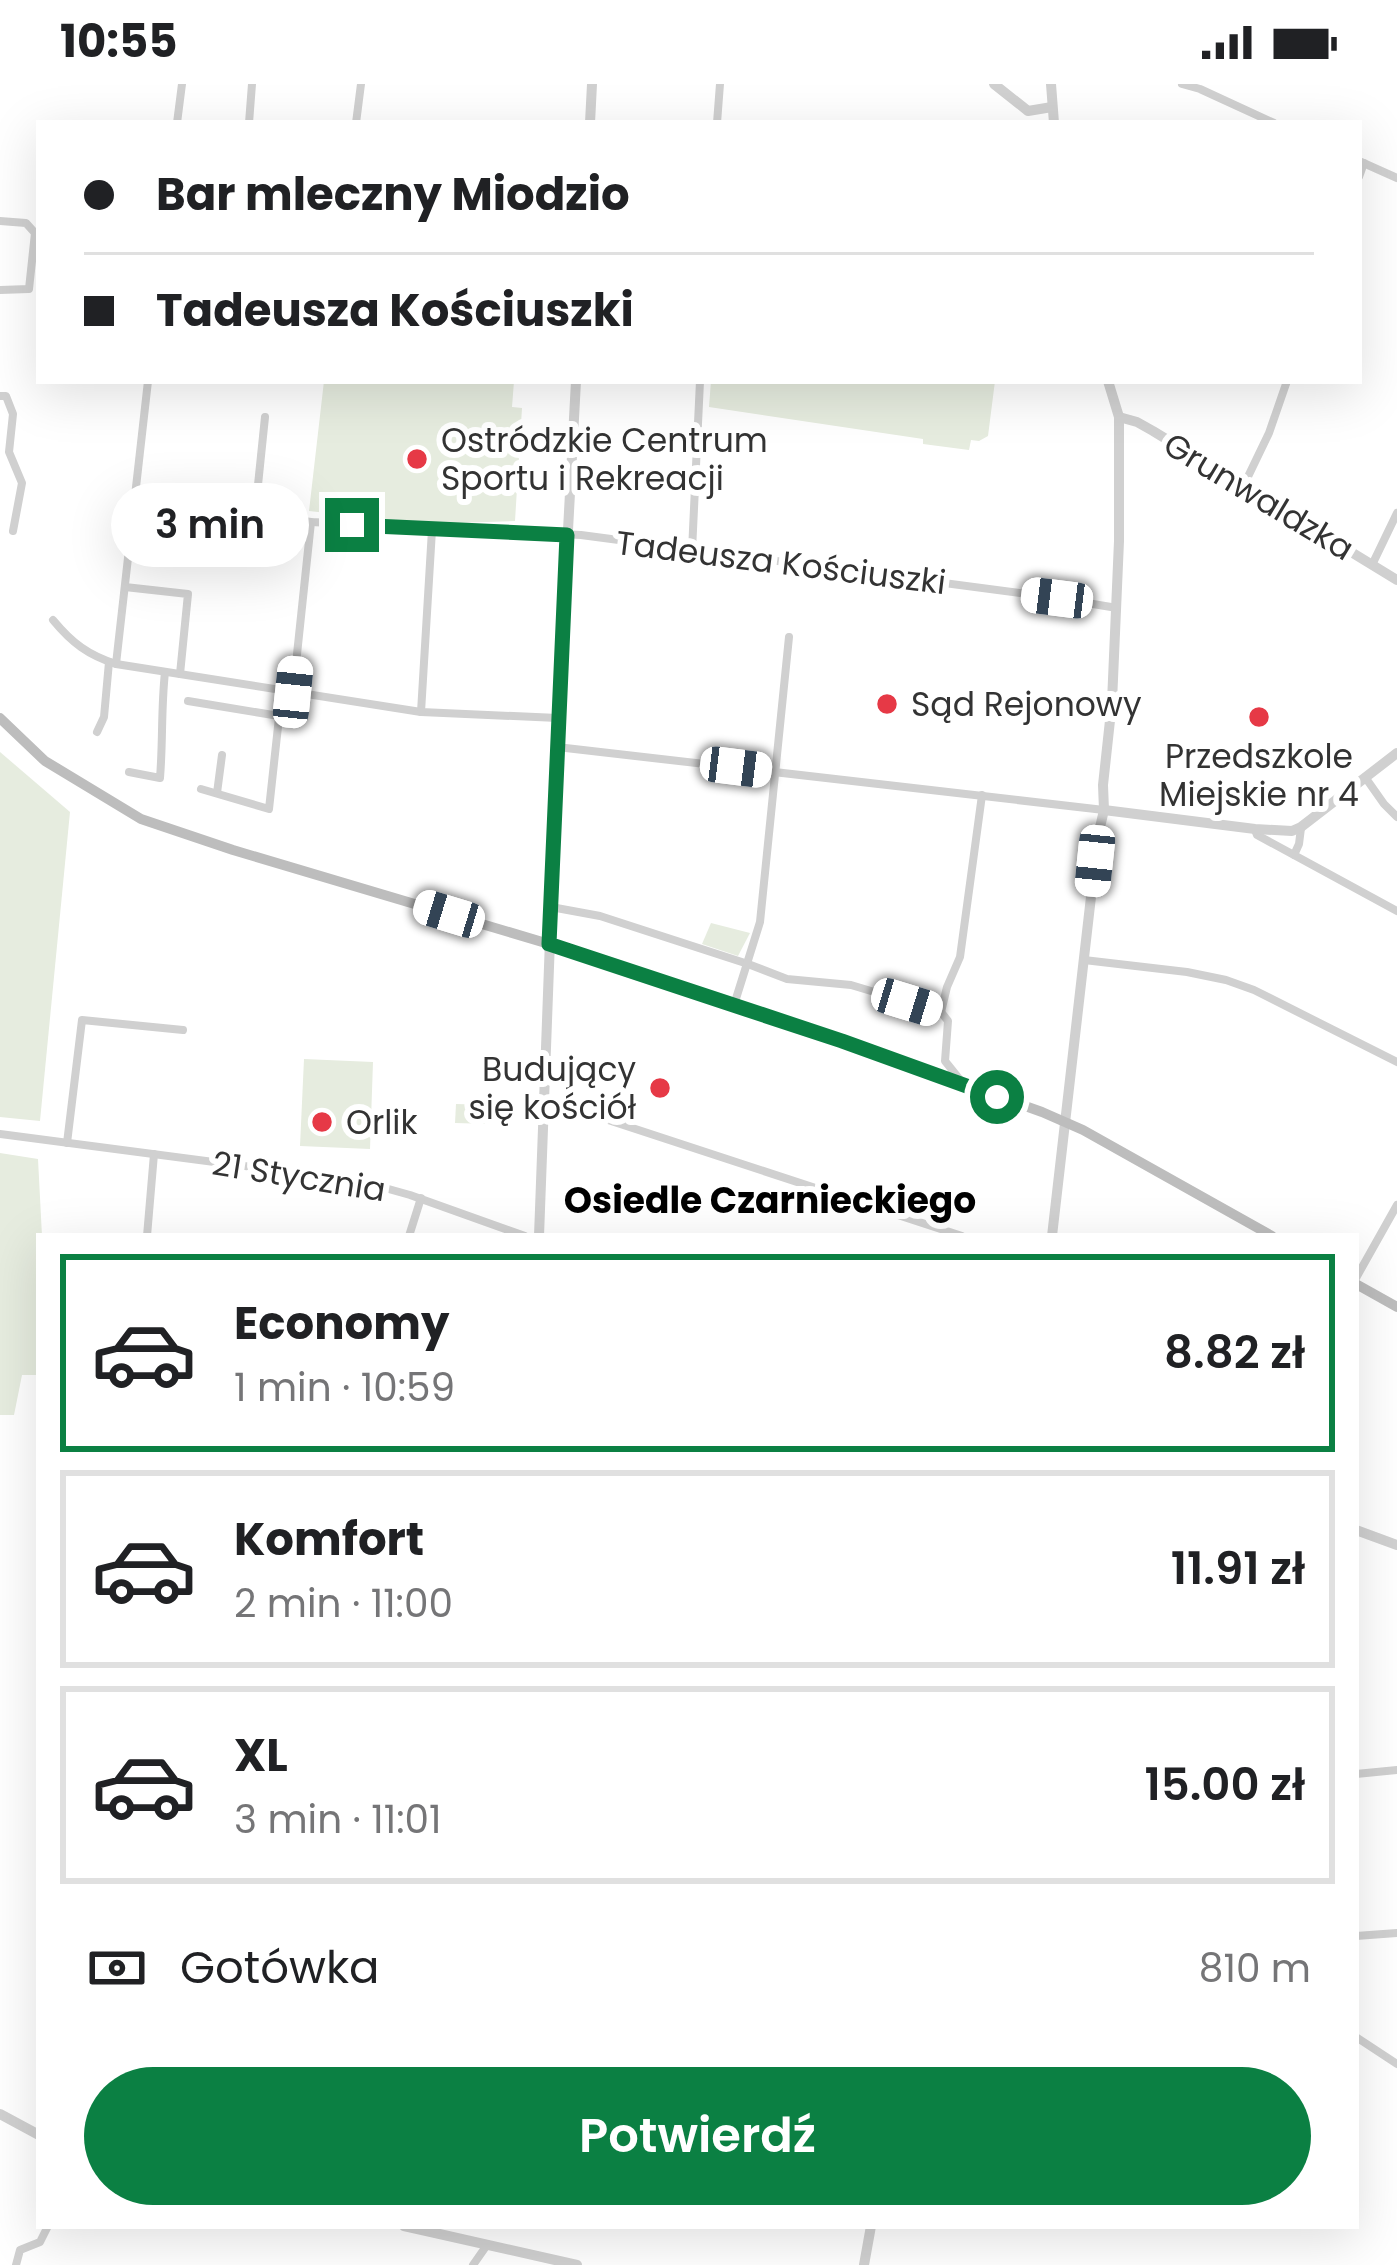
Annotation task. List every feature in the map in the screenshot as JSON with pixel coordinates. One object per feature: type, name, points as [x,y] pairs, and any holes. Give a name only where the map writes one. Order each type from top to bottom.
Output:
[{"type":"main road","points":[[0,718],[45,761],[141,819],[549,944],[1066,1122],[1267,1233]]},
{"type":"main road","points":[[1359,1283],[1397,1307]]},
{"type":"street","points":[[177,120],[182,84]]},
{"type":"street","points":[[249,120],[253,84]]},
{"type":"street","points":[[356,120],[361,84]]},
{"type":"street","points":[[590,120],[592,84]]},
{"type":"street","points":[[717,120],[720,84]]},
{"type":"street","points":[[994,84],[1012,97],[1052,107]]},
{"type":"street","points":[[1052,84],[1054,120]]},
{"type":"street","points":[[1182,84],[1267,120]]},
{"type":"street","points":[[1362,162],[1397,178]]},
{"type":"street","points":[[0,221],[26,223],[35,233],[29,289],[0,290]]},
{"type":"street","points":[[97,732],[104,717],[125,587],[148,384]]},
{"type":"street","points":[[539,1233],[576,384]]},
{"type":"street","points":[[692,551],[700,384]]},
{"type":"street","points":[[1052,1233],[1098,836],[1105,810],[1117,608],[1119,417],[1109,384]]},
{"type":"street","points":[[1243,487],[1286,384]]},
{"type":"street","points":[[3,396],[14,414],[8,452],[22,484],[13,531]]},
{"type":"street","name":"Tadeusza Kościuszki","points":[[265,417],[254,514],[311,522],[567,535],[1117,608]]},
{"type":"street","name":"Grunwaldzka","points":[[1119,417],[1137,422],[1397,580]]},
{"type":"street","points":[[1372,565],[1397,513]]},
{"type":"street","points":[[293,692],[311,522]]},
{"type":"street","points":[[422,712],[432,530]]},
{"type":"street","points":[[125,587],[188,594],[180,674]]},
{"type":"street","points":[[53,620],[72,643],[113,663],[422,712],[558,718]]},
{"type":"street","points":[[734,1005],[760,922],[789,637]]},
{"type":"street","points":[[129,772],[160,778],[165,673]]},
{"type":"street","points":[[201,788],[268,809],[282,691]]},
{"type":"street","points":[[188,701],[279,716]]},
{"type":"street","points":[[557,747],[1292,831],[1397,753]]},
{"type":"street","points":[[217,794],[222,755]]},
{"type":"street","points":[[1365,777],[1397,817]]},
{"type":"street","points":[[941,1012],[960,957],[982,795]]},
{"type":"street","points":[[1294,854],[1301,827]]},
{"type":"street","points":[[1255,829],[1257,835],[1397,911]]},
{"type":"street","points":[[550,907],[600,916],[787,979],[851,986],[941,1012],[949,1022],[945,1061],[966,1086]]},
{"type":"street","points":[[1084,960],[1226,980],[1397,1062]]},
{"type":"street","points":[[67,1143],[82,1020],[183,1030]]},
{"type":"street","points":[[543,1098],[953,1233]]},
{"type":"street","name":"21 Stycznia","points":[[0,1134],[343,1178],[421,1198],[517,1233]]},
{"type":"street","points":[[40,1155],[42,1140]]},
{"type":"street","points":[[147,1233],[154,1154]]},
{"type":"street","points":[[411,1233],[421,1198]]},
{"type":"street","points":[[1359,1275],[1397,1205]]},
{"type":"street","points":[[1359,1531],[1397,1545]]},
{"type":"street","points":[[1359,1774],[1397,1770]]},
{"type":"street","points":[[1359,1936],[1397,1933]]},
{"type":"street","points":[[1359,2039],[1397,2064]]},
{"type":"street","points":[[0,2114],[36,2133]]},
{"type":"street","points":[[16,2265],[20,2250],[40,2242],[46,2229]]},
{"type":"street","points":[[416,2229],[577,2265]]},
{"type":"street","points":[[864,2265],[870,2229]]},
{"type":"street","points":[[473,2265],[487,2246]]},
{"type":"shaded area","name":"Ostródzkie Centrum Sportu i Rekreacji","points":[[324,384],[514,384],[512,407],[522,408],[515,521],[425,524],[309,511]]},
{"type":"shaded area","points":[[711,384],[995,384],[988,436],[971,440],[969,450],[709,407]]},
{"type":"shaded area","points":[[0,752],[70,812],[40,1121],[0,1117]]},
{"type":"shaded area","points":[[711,923],[750,933],[738,956],[702,944]]},
{"type":"shaded area","points":[[304,1059],[373,1062],[370,1149],[300,1146]]},
{"type":"shaded area","points":[[456,1104],[491,1105],[490,1124],[455,1123]]},
{"type":"shaded area","points":[[0,1153],[38,1159],[42,1233],[36,1233],[36,1375],[22,1375],[14,1415],[0,1415]]},
{"type":"place","name":"Ostródzkie Centrum Sportu i Rekreacji","points":[[417,459]]},
{"type":"place","name":"Sąd Rejonowy","points":[[887,704]]},
{"type":"place","name":"Przedszkole Miejskie nr 4","points":[[1259,717]]},
{"type":"place","name":"Budujący się kościół","points":[[660,1088]]},
{"type":"place","name":"Orlik","points":[[322,1122]]},
{"type":"district","name":"Osiedle Czarnieckiego","points":[[770,1200]]},
{"type":"route","points":[[352,525],[567,535],[549,944],[997,1097]]}]
